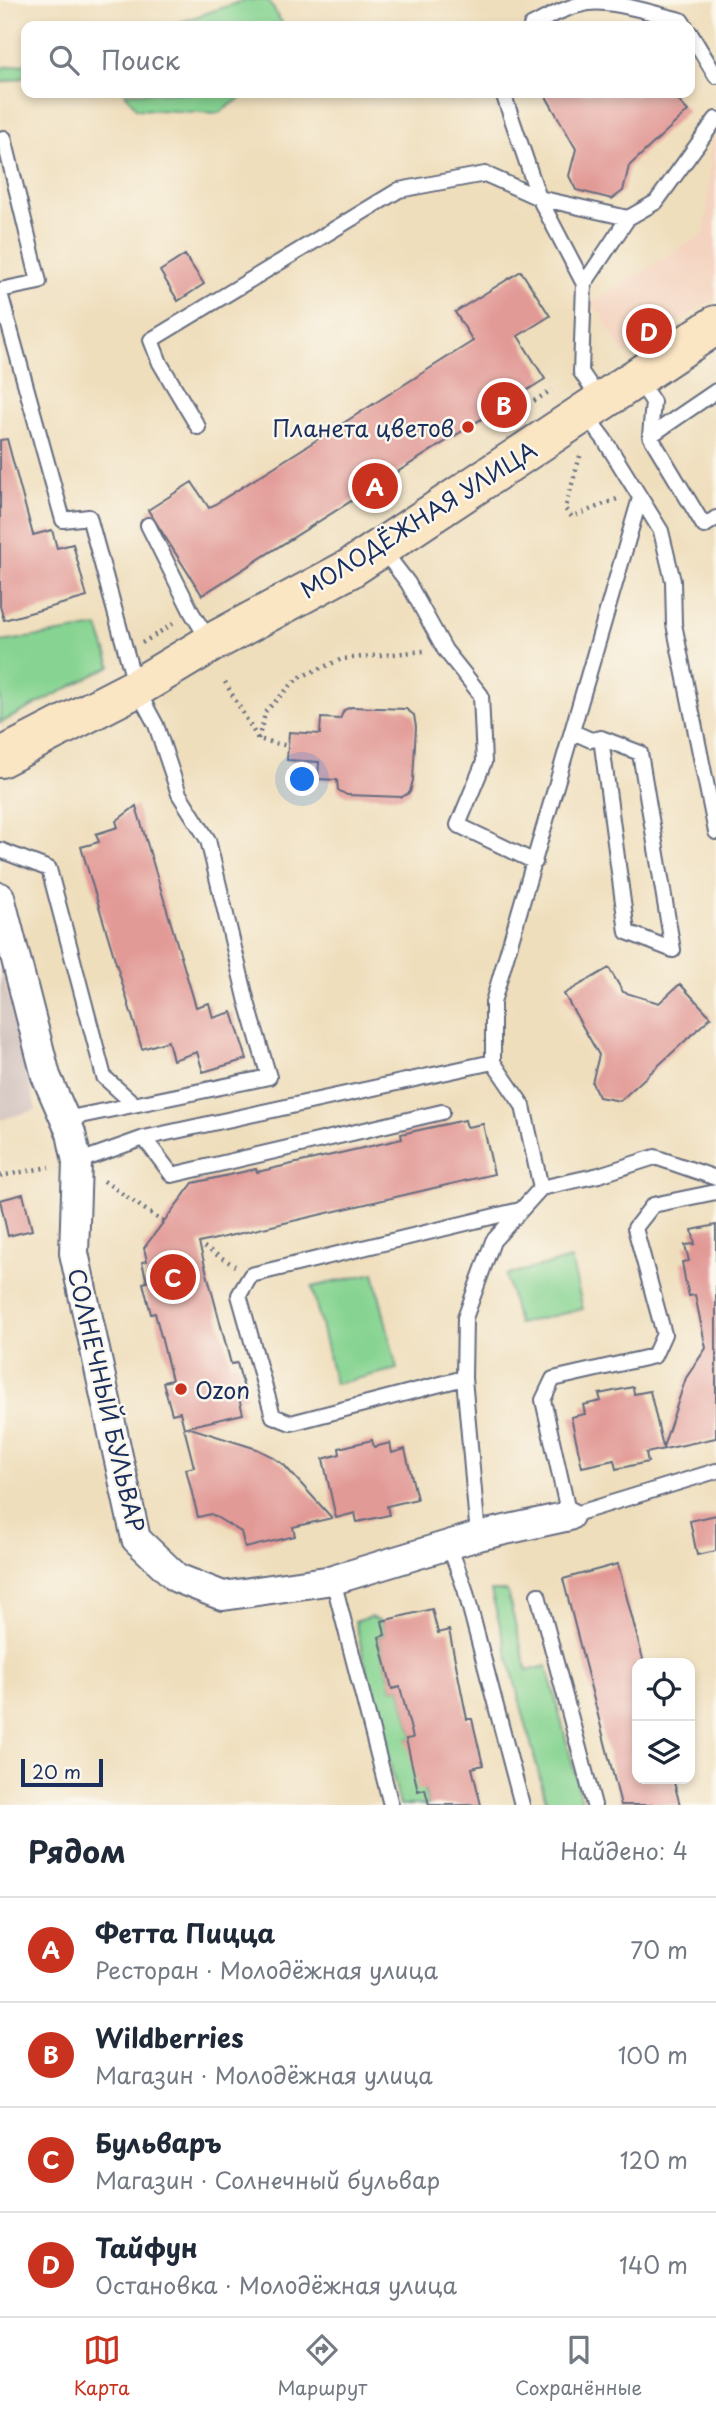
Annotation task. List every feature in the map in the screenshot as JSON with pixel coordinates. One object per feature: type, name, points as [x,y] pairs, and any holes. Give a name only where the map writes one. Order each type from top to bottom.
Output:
[{"type":"street","name":"МОЛОДЁЖНАЯ УЛИЦА","points":[[0,758],[136,688],[211,643],[349,569],[716,325]]},
{"type":"street","name":"СОЛНЕЧНЫЙ БУЛЬВАР","points":[[0,897],[46,1076],[71,1133],[77,1162],[74,1253],[136,1539],[177,1577],[223,1596],[333,1580],[478,1536],[569,1516]]},
{"type":"lane","points":[[541,21],[588,3],[621,6],[682,21]]},
{"type":"lane","points":[[695,41],[716,76]]},
{"type":"lane","points":[[505,98],[539,198],[584,284],[581,372],[592,406],[604,439],[661,531],[673,581],[674,624],[716,832]]},
{"type":"lane","points":[[584,284],[628,218],[656,202],[716,119]]},
{"type":"lane","points":[[0,139],[4,138],[38,282],[0,292],[63,520],[89,517],[136,688],[156,725],[179,794],[208,840],[247,1002],[269,1077],[65,1119]]},
{"type":"lane","points":[[198,427],[160,363],[151,340],[399,190],[485,174],[539,198],[628,218]]},
{"type":"lane","points":[[637,377],[653,402],[650,436],[704,526],[716,518]]},
{"type":"lane","points":[[650,436],[716,391]]},
{"type":"lane","points":[[541,1188],[523,1106],[493,1062],[493,1002],[573,732],[638,495]]},
{"type":"lane","points":[[148,525],[192,613],[211,643]]},
{"type":"lane","points":[[382,548],[408,583],[445,650],[481,695],[484,762],[458,825],[535,862]]},
{"type":"lane","points":[[573,732],[591,740],[601,738],[640,753],[673,950],[627,932],[601,738]]},
{"type":"lane","points":[[0,850],[49,869],[104,1077],[134,1104]]},
{"type":"lane","points":[[77,1162],[144,1138],[493,1062]]},
{"type":"lane","points":[[144,1138],[172,1175],[442,1112]]},
{"type":"lane","points":[[478,1536],[464,1378],[465,1318],[493,1241],[541,1188],[599,1175],[655,1157],[716,1178]]},
{"type":"lane","points":[[716,1192],[653,1205],[635,1228],[664,1334],[654,1356],[553,1379],[543,1400],[569,1516],[716,1471]]},
{"type":"lane","points":[[464,1378],[291,1423],[272,1416],[239,1296],[251,1275],[520,1210]]},
{"type":"lane","points":[[449,1545],[465,1589],[522,1805]]},
{"type":"lane","points":[[333,1580],[391,1805]]},
{"type":"lane","points":[[538,1595],[594,1805]]},
{"type":"path","points":[[534,401],[552,390]]},
{"type":"path","points":[[580,455],[565,509],[572,517],[638,495]]},
{"type":"path","points":[[258,739],[266,711],[299,678],[342,659],[397,652],[445,650]]},
{"type":"path","points":[[225,682],[258,739],[288,747]]},
{"type":"path","points":[[0,1176],[77,1162],[163,1222]]},
{"type":"path","points":[[204,1247],[251,1275]]},
{"type":"shaded area","points":[[716,137],[716,298],[625,355],[592,302],[705,233],[713,138]]},
{"type":"shaded area","points":[[0,963],[36,1110],[0,1120]]},
{"type":"green space","points":[[245,0],[268,0],[281,21],[184,21]]},
{"type":"green space","points":[[21,65],[21,78],[0,83],[0,68]]},
{"type":"green space","points":[[129,98],[241,98],[219,113],[137,109]]},
{"type":"green space","points":[[98,627],[111,666],[0,723],[0,642]]},
{"type":"green space","points":[[571,1259],[583,1309],[518,1324],[506,1275]]},
{"type":"green space","points":[[374,1273],[397,1369],[335,1384],[312,1287]]},
{"type":"green space","points":[[491,1591],[507,1591],[527,1671],[547,1666],[583,1805],[547,1805]]},
{"type":"green space","points":[[370,1617],[382,1621],[385,1635],[379,1637],[392,1689],[400,1687],[413,1738],[407,1739],[429,1805],[400,1805],[355,1622]]},
{"type":"building","points":[[547,98],[676,98],[688,111],[629,166],[623,191],[612,199],[576,190],[569,176],[576,149]]},
{"type":"building","points":[[185,255],[204,284],[178,301],[160,271]]},
{"type":"building","points":[[521,271],[550,316],[518,336],[545,379],[202,595],[148,510],[192,482],[209,508],[473,341],[455,312]]},
{"type":"building","points":[[7,439],[33,535],[52,530],[57,548],[73,544],[87,597],[4,620],[0,606],[0,440]]},
{"type":"building","points":[[351,707],[406,709],[414,715],[416,727],[410,792],[402,797],[347,795],[338,790],[337,780],[318,779],[319,762],[287,760],[289,732],[320,734],[321,718],[340,719],[344,710]]},
{"type":"building","points":[[136,806],[196,1007],[209,1003],[213,1018],[232,1012],[247,1059],[203,1072],[197,1052],[173,1060],[168,1041],[142,1049],[81,847],[99,842],[96,834],[118,827],[116,821]]},
{"type":"building","points":[[609,968],[623,992],[659,1003],[680,984],[711,1017],[620,1101],[599,1097],[592,1083],[599,1055],[564,994]]},
{"type":"building","points":[[465,1120],[467,1127],[483,1124],[494,1174],[199,1243],[231,1364],[237,1363],[246,1396],[239,1398],[243,1414],[187,1427],[271,1456],[284,1465],[332,1518],[293,1527],[295,1536],[245,1548],[241,1532],[211,1514],[198,1517],[186,1469],[194,1467],[180,1412],[172,1414],[163,1382],[172,1380],[155,1313],[151,1314],[143,1283],[147,1282],[142,1262],[147,1261],[144,1248],[193,1183],[256,1169],[257,1172],[402,1139],[401,1134]]},
{"type":"building","points":[[23,1194],[32,1230],[8,1236],[0,1200]]},
{"type":"building","points":[[716,1225],[716,1438],[646,1453],[648,1462],[616,1469],[614,1460],[582,1467],[571,1417],[585,1414],[583,1405],[601,1401],[599,1394],[633,1387],[634,1394],[650,1391],[663,1447],[686,1378],[706,1348],[695,1295],[689,1296],[685,1279],[682,1262],[689,1261],[685,1245],[695,1244],[692,1230]]},
{"type":"building","points":[[372,1440],[374,1447],[390,1443],[392,1453],[405,1449],[417,1499],[387,1506],[389,1515],[357,1522],[355,1513],[336,1518],[323,1459],[340,1454],[339,1448]]},
{"type":"building","points":[[716,1515],[716,1551],[697,1555],[690,1521]]},
{"type":"building","points":[[618,1564],[643,1658],[632,1658],[632,1784],[674,1784],[680,1805],[621,1805],[563,1579]]},
{"type":"building","points":[[432,1609],[438,1633],[449,1630],[467,1719],[472,1719],[483,1765],[472,1768],[481,1805],[429,1805],[425,1789],[418,1791],[406,1739],[413,1738],[400,1687],[392,1689],[379,1637],[385,1635],[382,1621]]},
{"type":"place","name":"Тайфун","points":[[649,331]]},
{"type":"place","name":"Wildberries","points":[[504,405]]},
{"type":"place","name":"Планета цветов","points":[[468,427]]},
{"type":"place","name":"Фетта Пицца","points":[[375,486]]},
{"type":"place","name":"Бульваръ","points":[[173,1277]]},
{"type":"place","name":"Ozon","points":[[181,1389]]}]
